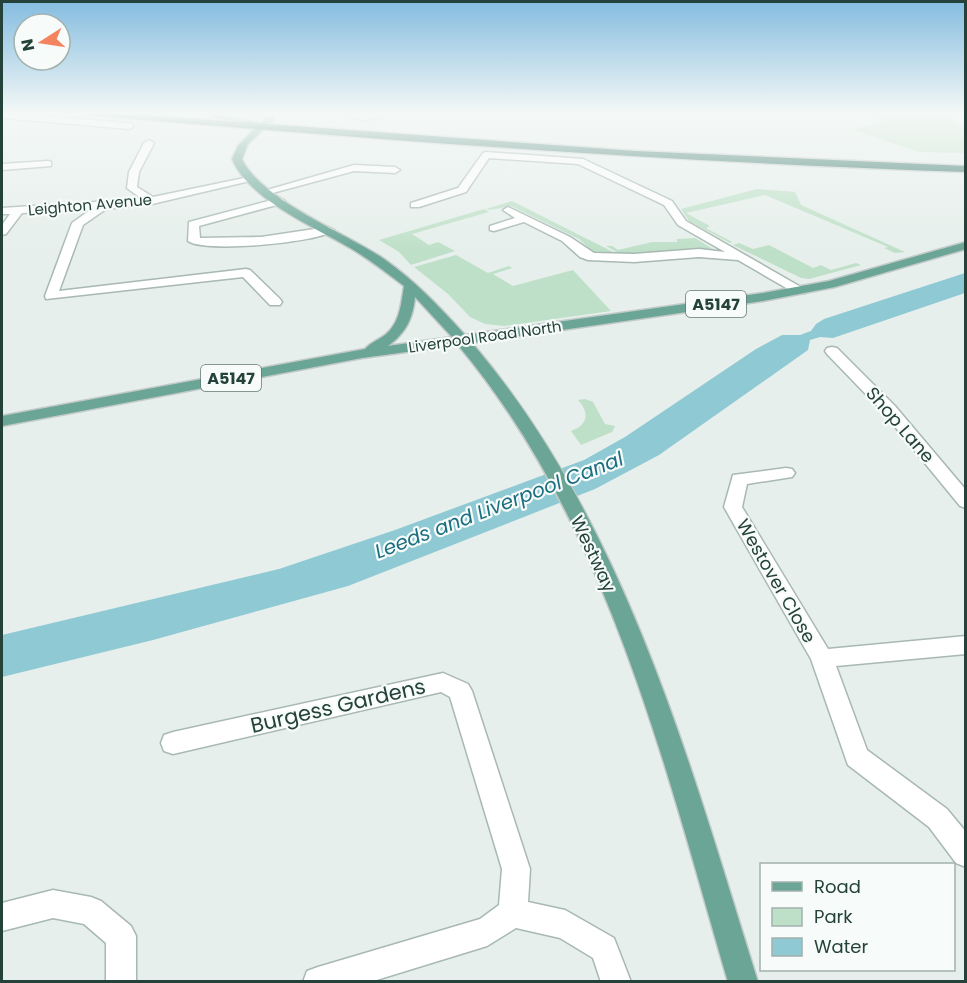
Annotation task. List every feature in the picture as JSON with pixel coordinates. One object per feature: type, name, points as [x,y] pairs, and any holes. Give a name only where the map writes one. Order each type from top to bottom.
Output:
[{"type":"highway","points":[[700,159],[966,169]]},
{"type":"main road","points":[[238,159],[238,166],[249,180]]},
{"type":"main road","name":"Westway","points":[[249,180],[265,192],[370,254],[410,286],[443,318],[493,379],[541,452],[584,530],[648,685],[743,981]]},
{"type":"main road","name":"Liverpool Road North","points":[[2,421],[362,354],[461,342],[763,297],[831,284],[966,245]]},
{"type":"main road","points":[[362,354],[390,338],[401,328],[407,314],[410,286]]},
{"type":"street","points":[[141,159],[134,172],[132,188],[152,201]]},
{"type":"street","points":[[415,206],[462,190],[483,159]]},
{"type":"street","points":[[538,159],[580,162],[668,203],[682,223],[800,290]]},
{"type":"street","points":[[2,166],[48,164]]},
{"type":"street","points":[[265,192],[354,168],[395,170]]},
{"type":"street","name":"Leighton Avenue","points":[[2,212],[152,201],[249,180]]},
{"type":"street","points":[[280,201],[193,224],[194,241],[219,243],[311,234],[328,230]]},
{"type":"street","points":[[104,205],[78,223],[51,297],[246,273],[275,302]]},
{"type":"street","points":[[2,232],[19,210]]},
{"type":"street","points":[[508,210],[526,218],[592,257],[634,258],[699,253],[747,259]]},
{"type":"street","points":[[494,228],[526,218]]},
{"type":"street","name":"Shop Lane","points":[[832,351],[889,410],[966,502]]},
{"type":"street","name":"Westover Close","points":[[786,473],[739,479],[733,507],[822,658]]},
{"type":"street","points":[[966,645],[822,658],[857,757],[938,818],[966,854]]},
{"type":"street","name":"Burgess Gardens","points":[[173,743],[443,682],[451,686],[460,691],[516,869],[513,913]]},
{"type":"street","points":[[2,917],[53,904],[91,911],[121,936],[121,981]]},
{"type":"street","points":[[318,981],[487,931],[513,913],[565,925],[604,948],[616,981]]},
{"type":"green space","points":[[757,189],[795,192],[801,205],[905,252],[895,253],[884,248],[888,247],[765,195],[686,213],[710,226],[706,228],[732,242],[730,243],[689,221],[681,209]]},
{"type":"green space","points":[[512,201],[619,255],[594,253],[579,239],[511,206],[486,209]]},
{"type":"green space","points":[[484,209],[489,212],[412,234],[429,245],[438,242],[455,251],[411,265],[399,252],[379,240]]},
{"type":"green space","points":[[695,238],[713,249],[622,255],[606,246],[612,246],[618,250],[652,242],[677,242],[677,239]]},
{"type":"green space","points":[[739,243],[753,249],[769,245],[813,268],[821,265],[831,270],[856,263],[861,265],[809,279],[801,278],[733,245]]},
{"type":"green space","points":[[456,255],[488,273],[509,266],[512,268],[493,274],[513,286],[573,270],[611,311],[504,326],[485,324],[470,317],[448,294],[414,267]]},
{"type":"green space","points":[[585,399],[593,402],[605,424],[615,426],[612,432],[581,445],[571,431],[584,422],[586,414],[578,400]]},
{"type":"water","name":"Leeds and Liverpool Canal","points":[[965,273],[965,293],[833,338],[820,337],[810,340],[808,350],[659,455],[595,489],[348,586],[153,640],[2,677],[2,635],[279,569],[395,530],[584,460],[625,437],[756,349],[782,335],[800,335],[811,331],[824,319]]}]
